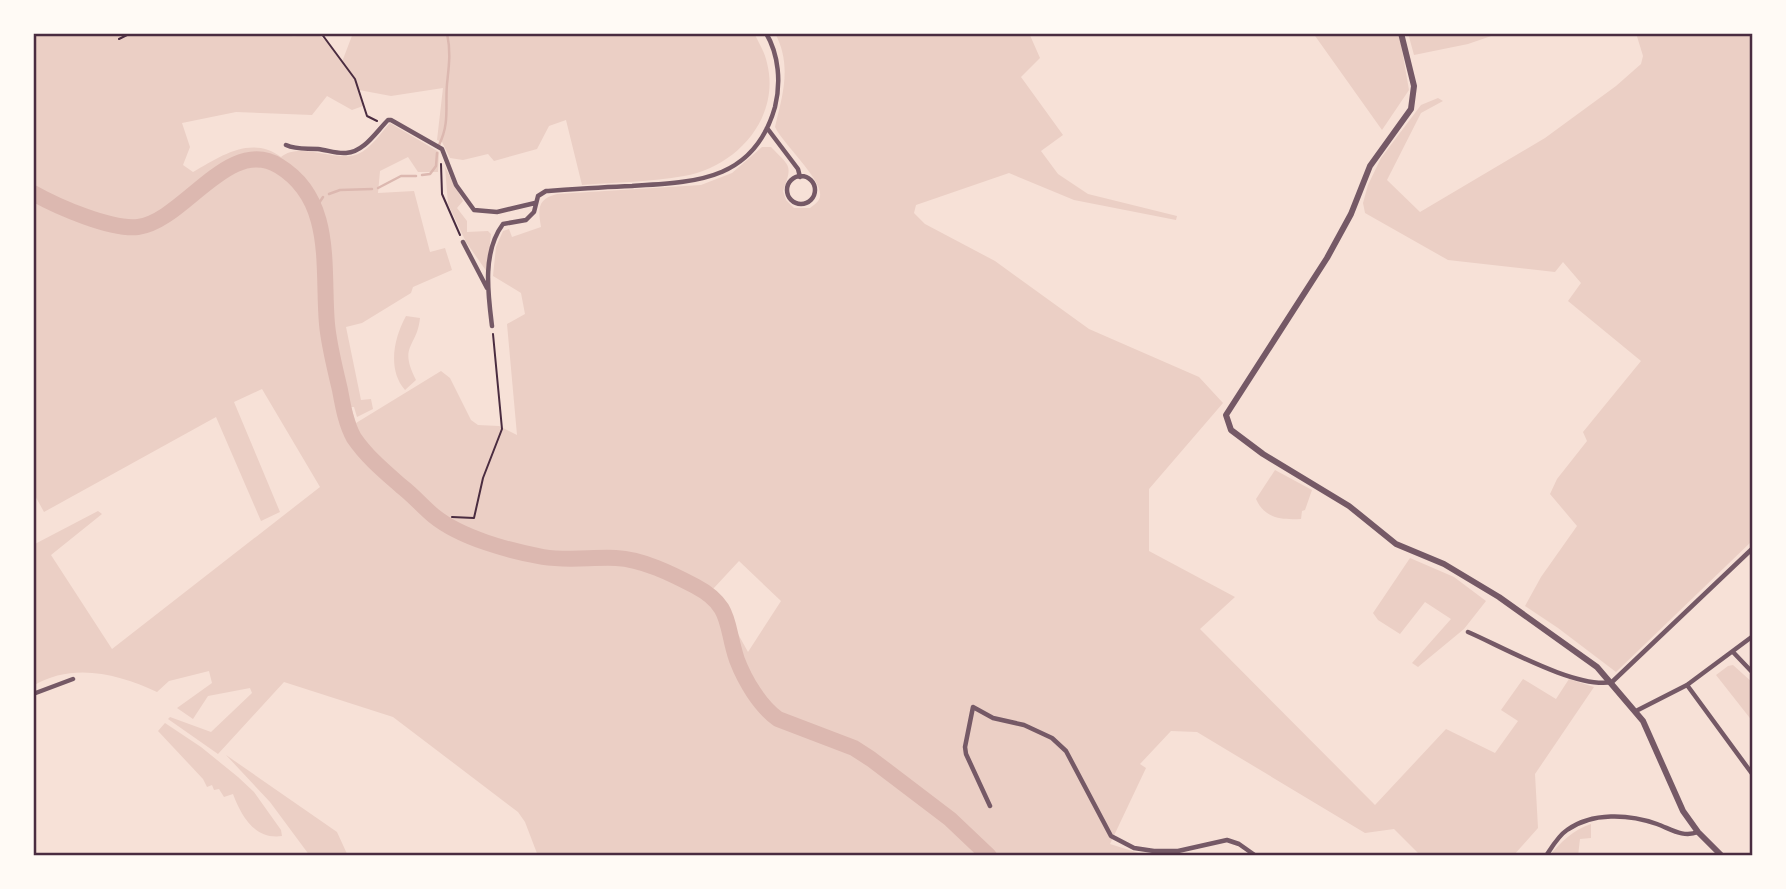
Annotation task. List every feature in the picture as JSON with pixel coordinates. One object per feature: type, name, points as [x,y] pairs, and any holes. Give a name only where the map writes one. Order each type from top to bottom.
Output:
[{"type":"street","points":[[492,326],[488,290],[496,235],[503,224],[526,220],[534,212],[538,196],[546,191],[690,182],[719,174],[736,164],[751,150],[767,128],[776,100],[778,78],[774,52],[766,33]]},
{"type":"street","points":[[1401,33],[1415,86],[1411,109],[1370,166],[1351,214],[1328,258],[1226,415],[1227,424],[1263,454],[1349,506],[1396,544],[1444,564],[1499,597],[1597,667],[1636,711],[1652,738],[1683,811],[1698,832],[1722,856]]},
{"type":"street","points":[[286,145],[295,149],[343,154],[352,152],[360,149],[391,120],[442,149],[456,185],[474,210],[497,212],[535,203]]},
{"type":"street","points":[[767,128],[798,169],[800,177]]},
{"type":"street","points":[[800,177],[810,180],[815,188],[813,197],[803,204],[794,202],[787,191],[790,183],[800,177]]},
{"type":"street","points":[[463,242],[488,290]]},
{"type":"street","points":[[1468,632],[1568,676],[1602,684],[1612,682],[1753,548]]},
{"type":"street","points":[[1636,711],[1686,685],[1753,636]]},
{"type":"street","points":[[1732,652],[1753,673]]},
{"type":"street","points":[[33,694],[73,679]]},
{"type":"street","points":[[1686,685],[1753,775]]},
{"type":"street","points":[[990,806],[966,754],[965,747],[974,708],[993,718],[1024,725],[1052,738],[1066,751],[1111,836],[1134,848],[1154,851],[1189,850],[1227,840],[1239,844],[1256,856]]},
{"type":"street","points":[[1546,856],[1565,831],[1580,823],[1598,819],[1626,816],[1684,835],[1698,832]]},
{"type":"path","points":[[119,39],[131,33]]},
{"type":"path","points":[[321,33],[355,79],[368,116],[384,124]]},
{"type":"path","points":[[442,149],[442,194],[463,242]]},
{"type":"path","points":[[452,517],[474,518],[483,478],[502,429],[492,326]]},
{"type":"shaded area","points":[[33,33],[314,34],[328,43],[342,62],[353,33],[754,33],[766,59],[770,83],[761,121],[737,151],[721,162],[703,171],[672,178],[582,185],[566,120],[549,126],[537,149],[494,161],[488,154],[463,160],[450,158],[442,142],[437,140],[443,88],[391,96],[359,90],[363,106],[352,110],[327,96],[312,115],[236,112],[182,123],[190,147],[183,165],[193,172],[225,154],[247,148],[259,148],[281,157],[298,151],[350,156],[371,145],[390,123],[439,152],[438,172],[418,172],[408,157],[380,171],[378,193],[414,191],[430,252],[445,248],[452,270],[413,287],[411,293],[362,323],[346,327],[361,400],[371,399],[373,409],[357,417],[354,407],[351,407],[356,423],[441,371],[450,378],[471,420],[478,425],[499,426],[517,435],[507,324],[525,314],[521,293],[493,276],[496,247],[503,231],[509,229],[512,237],[541,227],[540,206],[550,196],[701,185],[732,173],[762,147],[771,147],[788,166],[783,191],[786,200],[794,208],[810,208],[819,200],[819,189],[775,127],[785,68],[775,33],[1029,33],[1040,58],[1021,77],[1063,135],[1041,151],[1058,174],[1088,194],[1177,216],[1176,220],[1074,200],[1009,173],[916,205],[914,213],[925,224],[995,261],[1089,329],[1199,377],[1223,403],[1149,489],[1149,551],[1235,597],[1200,629],[1375,805],[1446,729],[1495,753],[1518,721],[1501,710],[1523,679],[1556,699],[1569,679],[1594,687],[1535,774],[1538,828],[1513,856],[1421,856],[1394,829],[1365,833],[1197,732],[1171,731],[1140,764],[1146,768],[1110,844],[1148,856],[538,856],[525,822],[518,812],[393,717],[284,682],[218,754],[168,719],[170,717],[211,732],[252,693],[250,688],[208,696],[193,719],[177,708],[212,683],[209,671],[169,681],[157,692],[127,680],[95,673],[64,674],[33,686],[33,545],[98,511],[102,514],[51,555],[112,649],[320,487],[262,389],[234,402],[280,512],[261,521],[216,417],[44,512],[33,492]],"holes":[[[739,561],[781,601],[748,652],[713,589]]]},
{"type":"shaded area","points":[[1313,33],[1399,33],[1409,90],[1382,130]]},
{"type":"shaded area","points":[[1408,33],[1500,33],[1468,44],[1414,55]]},
{"type":"shaded area","points":[[1636,33],[1753,33],[1753,540],[1616,672],[1525,606],[1541,577],[1577,526],[1550,494],[1557,479],[1587,441],[1583,432],[1641,361],[1568,301],[1581,283],[1563,262],[1555,272],[1448,260],[1365,213],[1363,203],[1381,158],[1421,105],[1438,98],[1443,101],[1421,113],[1387,180],[1420,212],[1545,138],[1616,86],[1641,64],[1643,56]]},
{"type":"shaded area","points":[[445,167],[463,201],[457,208],[467,221],[467,232],[488,231],[491,234],[487,272],[466,242],[448,204]]},
{"type":"shaded area","points":[[406,316],[420,318],[409,353],[416,380],[405,390],[396,373],[394,353]]},
{"type":"shaded area","points":[[1275,470],[1312,490],[1301,519],[1275,517],[1264,511],[1256,499]]},
{"type":"shaded area","points":[[1410,558],[1454,577],[1486,601],[1464,629],[1418,667],[1412,663],[1451,619],[1425,602],[1400,634],[1378,620],[1373,613]]},
{"type":"shaded area","points":[[1733,665],[1753,683],[1753,722],[1716,675]]},
{"type":"shaded area","points":[[165,723],[201,747],[254,792],[281,830],[282,836],[272,836],[256,830],[245,818],[233,794],[224,797],[219,789],[214,790],[212,785],[207,787],[203,779],[158,731]]},
{"type":"shaded area","points":[[226,755],[337,832],[348,856],[310,856],[270,802]]},
{"type":"shaded area","points":[[1591,824],[1591,838],[1580,839],[1578,856],[1549,856],[1568,837]]},
{"type":"waterway","points":[[439,145],[445,129],[449,58],[447,33]]},
{"type":"waterway","points":[[422,175],[430,174],[436,166],[437,153]]},
{"type":"waterway","points":[[33,193],[70,211],[100,221],[138,227],[172,211],[225,170],[242,162],[260,159],[279,166],[297,180],[309,197],[317,216],[322,237],[328,332],[344,409],[354,438],[376,464],[434,516],[472,537],[543,557],[616,558],[636,561],[667,572],[707,593],[726,617],[744,676],[771,714],[854,748],[871,759],[950,819],[989,856]]},
{"type":"waterway","points":[[378,188],[401,176],[416,176]]},
{"type":"waterway","points":[[329,194],[340,190],[372,189]]},
{"type":"waterway","points":[[315,209],[323,197]]}]
